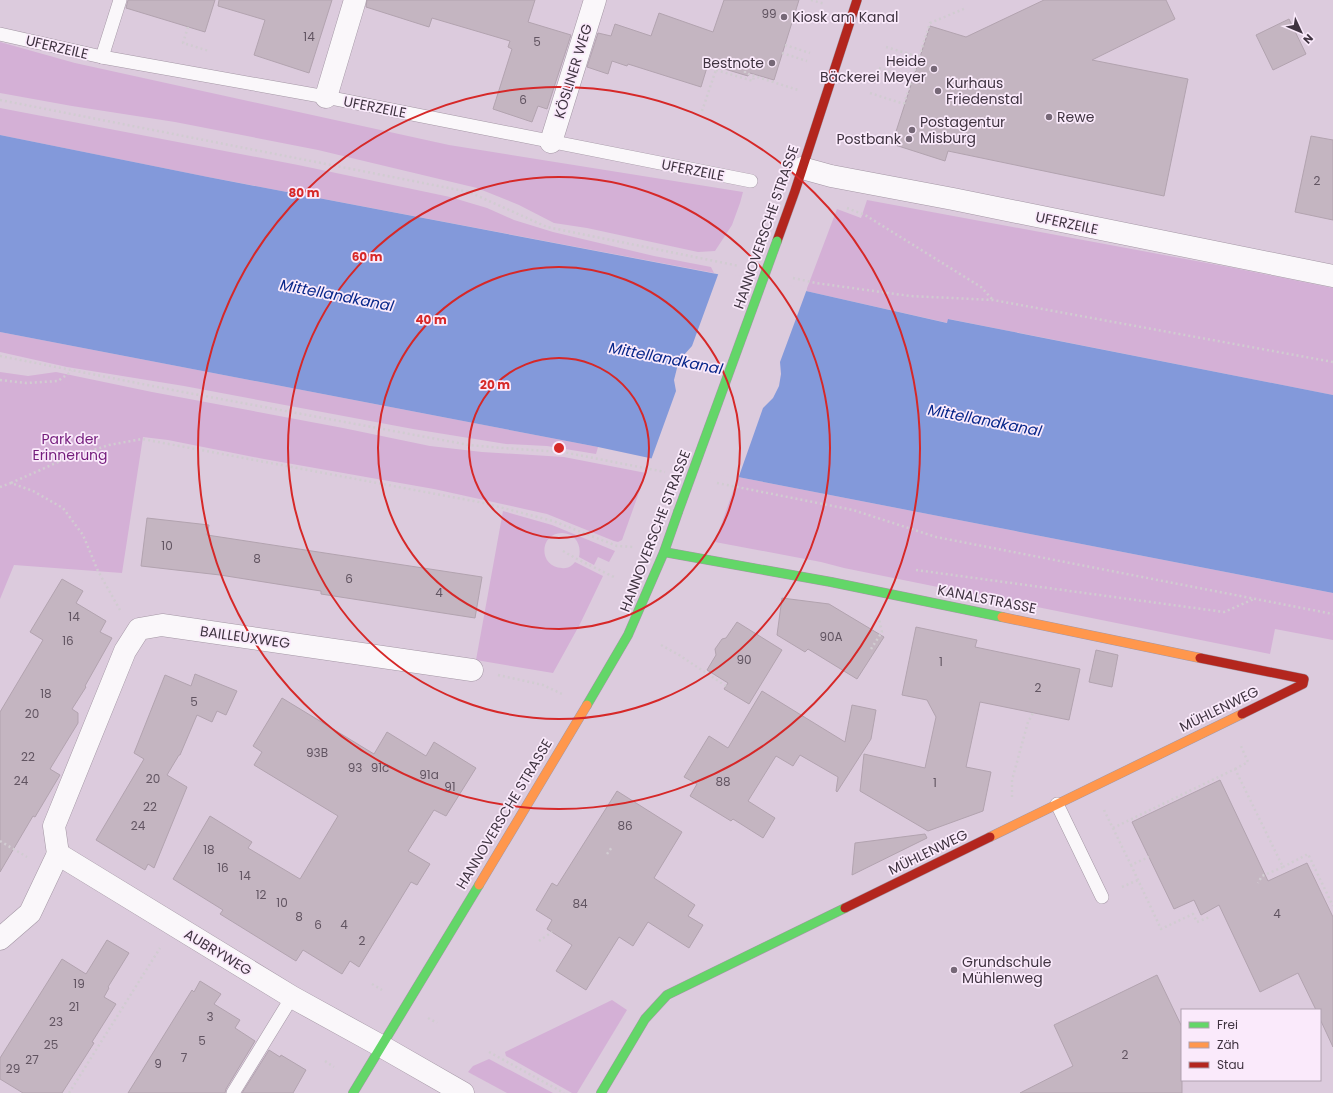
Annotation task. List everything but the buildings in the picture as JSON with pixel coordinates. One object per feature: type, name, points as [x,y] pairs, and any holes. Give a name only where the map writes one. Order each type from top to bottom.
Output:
[{"type":"street","points":[[326,97],[355,0]]},
{"type":"street","name":"KÖSLINER WEG","points":[[551,142],[596,0]]},
{"type":"street","name":"HANNOVERSCHE STRASSE","points":[[353,1093],[633,626],[664,552],[777,240],[857,0]]},
{"type":"street","name":"UFERZEILE","points":[[802,168],[831,176],[953,199],[1333,276]]},
{"type":"street","name":"KANALSTRASSE","points":[[664,552],[831,582],[1304,679]]},
{"type":"street","name":"BAILLEUXWEG","points":[[139,629],[162,625],[472,670]]},
{"type":"street","points":[[0,939],[30,913],[58,854],[54,826],[125,651],[139,629]]},
{"type":"street","name":"MÜHLENWEG","points":[[601,1093],[645,1019],[667,996],[1303,684],[1304,679]]},
{"type":"street","name":"AUBRYWEG","points":[[58,854],[292,997],[463,1093]]},
{"type":"lane","points":[[102,57],[120,0]]},
{"type":"lane","name":"UFERZEILE","points":[[0,34],[102,57],[326,97],[751,181]]},
{"type":"lane","points":[[1057,804],[1102,897]]},
{"type":"lane","points":[[232,1093],[292,997]]},
{"type":"path","points":[[811,0],[825,4]]},
{"type":"path","points":[[870,93],[905,104],[930,23],[966,8]]},
{"type":"path","points":[[188,27],[183,43],[209,51]]},
{"type":"path","points":[[785,45],[810,53]]},
{"type":"path","points":[[886,47],[919,57]]},
{"type":"path","points":[[782,53],[807,61]]},
{"type":"path","points":[[702,111],[719,61]]},
{"type":"path","points":[[879,68],[913,79]]},
{"type":"path","points":[[716,70],[753,81],[754,76]]},
{"type":"path","points":[[745,71],[745,73],[798,90]]},
{"type":"path","points":[[0,100],[469,192],[546,227],[718,261]]},
{"type":"path","points":[[865,215],[981,287],[993,300]]},
{"type":"path","points":[[816,283],[910,296],[993,300],[1333,362]]},
{"type":"path","points":[[0,380],[26,383],[58,381],[73,370]]},
{"type":"path","points":[[0,487],[65,459],[109,445],[142,439],[484,503],[553,521],[617,546],[634,547]]},
{"type":"path","points":[[11,482],[34,491],[63,508],[83,535],[98,571],[120,610],[139,629]]},
{"type":"path","points":[[563,551],[577,560],[614,577]]},
{"type":"path","points":[[911,569],[1224,612],[1255,599]]},
{"type":"path","points":[[871,649],[882,632],[879,618]]},
{"type":"path","points":[[661,645],[726,686]]},
{"type":"path","points":[[472,670],[544,685],[586,706]]},
{"type":"path","points":[[1012,797],[1012,780],[1028,722],[1033,713]]},
{"type":"path","points":[[1113,828],[1248,762],[1239,742]]},
{"type":"path","points":[[1236,768],[1283,867]]},
{"type":"path","points":[[1107,817],[1161,929],[1193,914],[1197,922],[1210,917]]},
{"type":"path","points":[[607,854],[612,847]]},
{"type":"path","points":[[1258,883],[1262,876],[1308,854],[1333,906]]},
{"type":"path","points":[[1131,865],[1149,857]]},
{"type":"path","points":[[69,1093],[174,925]]},
{"type":"path","points":[[539,941],[552,932]]},
{"type":"path","points":[[372,984],[382,990]]},
{"type":"path","points":[[426,1017],[436,1023]]},
{"type":"path","points":[[489,1052],[564,1093]]},
{"type":"path","points":[[325,1061],[334,1067]]},
{"type":"green space","points":[[0,42],[75,63],[449,145],[743,192],[732,225],[715,251],[698,252],[587,228],[554,223],[519,205],[477,188],[318,150],[175,122],[0,93]]},
{"type":"green space","points":[[0,108],[298,165],[450,197],[487,208],[514,220],[553,232],[654,256],[711,267],[714,273],[208,177],[0,135]]},
{"type":"green space","points":[[867,200],[1234,268],[1333,288],[1333,395],[949,319],[948,323],[806,291],[837,209],[861,218]]},
{"type":"green space","points":[[0,332],[598,447],[596,454],[547,446],[506,444],[413,429],[184,386],[67,367],[0,352]]},
{"type":"green space","name":"Park der Erinnerung","points":[[0,372],[28,376],[56,372],[430,446],[482,452],[564,457],[646,473],[622,540],[618,542],[547,514],[434,489],[264,459],[168,440],[143,437],[122,573],[14,565],[0,599]]},
{"type":"green space","points":[[738,477],[1333,593],[1333,640],[1275,629],[1270,654],[844,568],[821,562],[715,542]]},
{"type":"green space","points":[[503,511],[552,525],[615,551],[609,562],[598,557],[594,565],[579,557],[580,553],[578,544],[571,535],[562,533],[554,534],[549,538],[544,550],[545,556],[554,566],[566,568],[575,562],[603,576],[580,624],[553,673],[476,660]]},
{"type":"green space","points":[[612,1000],[627,1010],[577,1093],[572,1093],[506,1056],[505,1052]]},
{"type":"green space","points":[[489,1059],[553,1093],[507,1093],[468,1072],[473,1066]]},
{"type":"water","name":"Mittellandkanal","points":[[0,135],[208,177],[806,291],[947,323],[948,319],[1333,395],[1333,593],[738,477],[598,447],[0,332]]},
{"type":"pier","points":[[719,272],[807,289],[780,362],[781,374],[779,386],[773,398],[763,408],[738,479],[651,460],[676,391],[674,380],[677,368],[683,356],[692,346]]},
{"type":"traffic: fast","points":[[678,512],[777,241]]},
{"type":"traffic: fast","points":[[587,705],[628,635],[664,552],[678,512]]},
{"type":"traffic: fast","points":[[664,552],[831,582],[1002,617]]},
{"type":"traffic: fast","points":[[353,1093],[479,885]]},
{"type":"traffic: fast","points":[[601,1093],[645,1019],[667,995],[845,908]]},
{"type":"traffic: slow","points":[[1002,617],[1200,658]]},
{"type":"traffic: slow","points":[[479,885],[587,705]]},
{"type":"traffic: slow","points":[[990,837],[1242,714]]},
{"type":"traffic: jam","points":[[777,241],[795,191],[857,0]]},
{"type":"traffic: jam","points":[[1200,658],[1304,679],[1303,684],[1242,714]]},
{"type":"traffic: jam","points":[[845,908],[990,837]]},
{"type":"place","name":"Kiosk am Kanal","points":[[784,17]]},
{"type":"place","name":"Bestnote","points":[[772,63]]},
{"type":"place","name":"Heide Bäckerei Meyer","points":[[934,69]]},
{"type":"place","name":"Kurhaus Friedenstal","points":[[938,91]]},
{"type":"place","name":"Rewe","points":[[1049,117]]},
{"type":"place","name":"Postagentur Misburg","points":[[912,130]]},
{"type":"place","name":"Postbank","points":[[909,139]]},
{"type":"place","name":"Grundschule Mühlenweg","points":[[954,970]]}]
